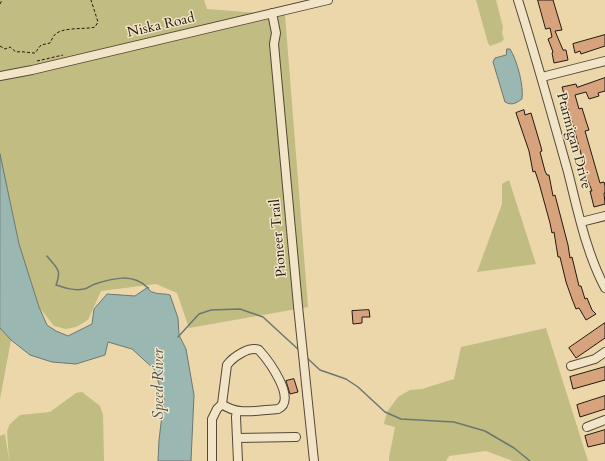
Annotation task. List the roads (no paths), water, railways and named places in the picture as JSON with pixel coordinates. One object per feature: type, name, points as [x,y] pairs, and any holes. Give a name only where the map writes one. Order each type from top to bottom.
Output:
[{"type":"street","name":"Niska Road","points":[[0,76],[32,70],[328,0]]},
{"type":"street","name":"Ptarmigan Drive","points":[[518,0],[542,78],[581,222],[598,274],[605,288]]},
{"type":"street","name":"Pioneer Trail","points":[[272,13],[276,33],[274,44],[314,461]]},
{"type":"street","points":[[542,78],[605,61]]},
{"type":"street","points":[[581,222],[605,216]]},
{"type":"street","points":[[212,461],[212,419],[217,409],[222,404],[227,365],[248,350],[257,348],[260,350],[279,379],[283,391],[284,404],[278,409],[237,411],[222,404]]},
{"type":"street","points":[[571,366],[595,359],[605,352]]},
{"type":"street","points":[[237,411],[238,461]]},
{"type":"street","points":[[587,427],[605,420]]},
{"type":"street","points":[[237,438],[296,437]]},
{"type":"water","points":[[507,49],[510,49],[515,60],[522,87],[522,99],[512,104],[505,102],[493,62],[495,58],[506,55]]},
{"type":"water","name":"Speed River","points":[[0,154],[19,244],[39,307],[47,325],[68,336],[92,324],[94,309],[107,294],[135,296],[148,287],[149,290],[154,293],[170,295],[178,318],[179,335],[186,349],[194,395],[191,461],[158,461],[164,399],[154,369],[132,349],[108,342],[105,355],[76,364],[52,362],[30,355],[11,340],[0,328]]},
{"type":"waterway","points":[[47,256],[58,269],[59,276],[56,285],[59,286],[80,290],[102,282],[123,278],[136,280],[148,288]]},
{"type":"waterway","points":[[178,337],[199,314],[211,310],[240,309],[263,317],[300,351]]},
{"type":"waterway","points":[[307,358],[320,370],[346,379],[358,387],[385,412],[401,419],[454,422],[485,431],[514,448],[530,461]]}]
